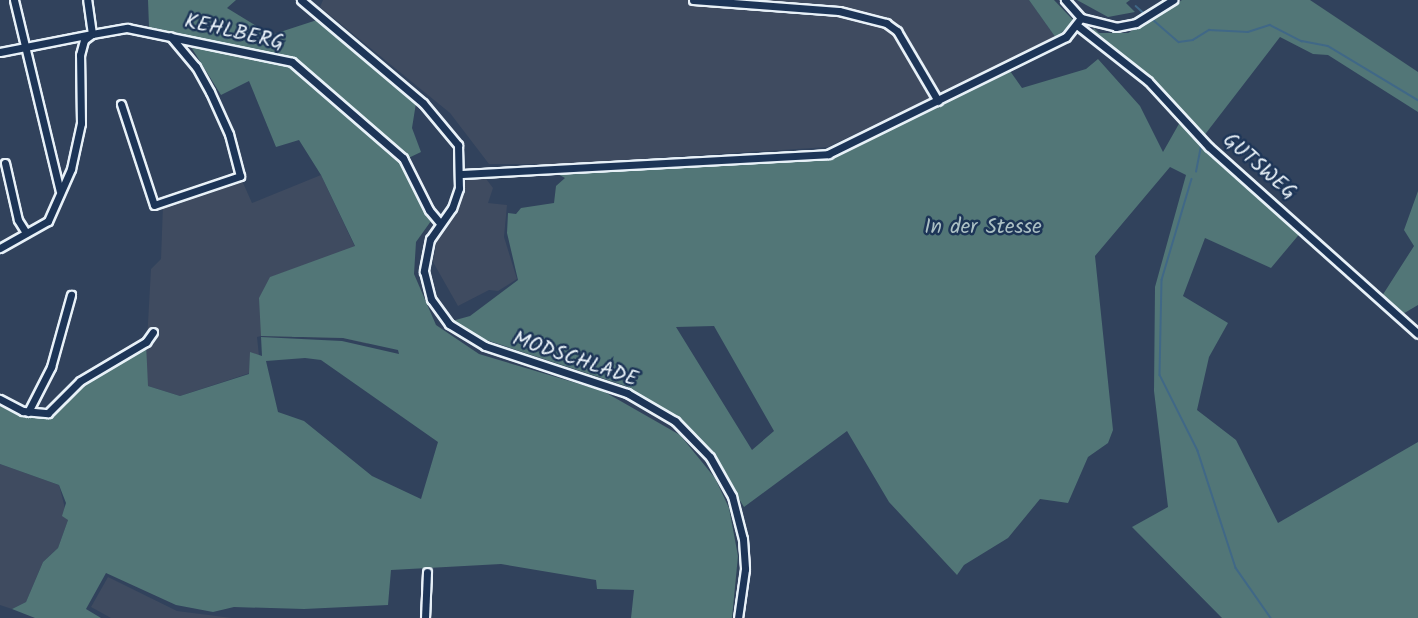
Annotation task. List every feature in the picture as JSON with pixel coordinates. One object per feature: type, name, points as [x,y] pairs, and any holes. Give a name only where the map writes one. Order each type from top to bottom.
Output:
[{"type":"street","points":[[14,0],[60,191]]},
{"type":"street","points":[[0,248],[48,221],[77,149],[81,49],[92,34],[87,0]]},
{"type":"street","points":[[301,0],[445,125],[458,145],[461,174],[824,155],[1048,47],[1078,26],[1081,18]]},
{"type":"street","points":[[693,0],[839,11],[886,23],[897,31],[938,101]]},
{"type":"street","points":[[1065,0],[1081,18],[1116,27],[1144,18],[1173,0]]},
{"type":"street","name":"GUTSWEG","points":[[1078,26],[1148,81],[1209,147],[1418,334]]},
{"type":"street","name":"KEHLBERG","points":[[0,52],[127,28],[168,35],[299,67],[403,158],[429,210],[440,223]]},
{"type":"street","points":[[122,104],[154,205],[240,176],[229,134],[210,93],[196,67],[168,35]]},
{"type":"street","points":[[5,163],[18,220],[26,233]]},
{"type":"street","name":"MODSCHLADE","points":[[461,174],[457,198],[430,239],[424,278],[436,309],[449,324],[485,346],[582,375],[637,398],[681,427],[710,457],[732,496],[742,532],[745,569],[738,618]]},
{"type":"street","points":[[28,412],[51,367],[71,295]]},
{"type":"street","points":[[0,399],[28,412],[48,413],[80,381],[146,342],[153,332]]},
{"type":"street","points":[[425,618],[427,572]]},
{"type":"shaded area","points":[[323,0],[1029,0],[1056,38],[828,147],[563,164],[489,164],[450,113],[320,7]]},
{"type":"shaded area","points":[[321,175],[355,247],[271,277],[368,344],[343,338],[261,336],[257,337],[259,356],[250,353],[250,373],[180,396],[148,386],[145,377],[151,269],[161,259],[163,205],[240,176],[252,203]]},
{"type":"shaded area","points":[[484,176],[493,188],[488,203],[507,205],[504,237],[517,279],[498,291],[489,290],[458,306],[433,262],[438,235],[460,203],[466,178]]},
{"type":"shaded area","points":[[0,464],[59,485],[68,520],[58,548],[43,562],[26,602],[12,609],[0,605]]},
{"type":"shaded area","points":[[108,577],[177,611],[232,618],[111,618],[91,607]]},
{"type":"green space","points":[[148,0],[236,0],[227,8],[271,35],[317,20],[416,103],[412,128],[421,152],[400,162],[431,221],[416,242],[414,274],[436,325],[479,354],[603,391],[680,435],[715,478],[729,508],[738,556],[732,618],[631,618],[634,590],[597,589],[596,580],[501,564],[391,570],[388,605],[304,609],[234,607],[213,612],[176,605],[106,573],[86,609],[101,618],[35,618],[12,609],[26,602],[43,562],[58,548],[68,520],[62,516],[66,503],[59,485],[0,464],[0,406],[21,416],[23,411],[48,413],[80,381],[146,342],[148,386],[180,396],[249,374],[250,352],[262,356],[261,337],[342,341],[399,354],[398,350],[343,338],[261,336],[259,298],[270,277],[355,246],[321,175],[299,140],[276,147],[249,81],[221,95],[183,34],[149,27]],"holes":[[[305,358],[321,360],[438,442],[421,499],[372,476],[304,421],[278,412],[266,361]]]},
{"type":"green space","points":[[1029,0],[1054,0],[1074,21],[1056,38]]},
{"type":"green space","points":[[1077,0],[1130,0],[1126,3],[1135,12],[1108,17]]},
{"type":"green space","points":[[1182,0],[1310,0],[1418,72],[1418,112],[1328,55],[1313,54],[1280,37],[1203,137],[1150,78],[1091,33],[1094,28],[1099,33],[1128,33]]},
{"type":"green space","name":"In der Stesse","points":[[1098,59],[1140,106],[1163,152],[1180,122],[1302,231],[1271,268],[1205,238],[1183,296],[1228,323],[1209,357],[1197,410],[1236,440],[1278,523],[1418,442],[1418,618],[1222,618],[1132,527],[1168,507],[1154,391],[1155,287],[1186,175],[1170,167],[1095,256],[1113,430],[1108,443],[1088,457],[1068,503],[1040,499],[1008,538],[964,565],[957,575],[889,502],[847,431],[744,507],[721,470],[673,414],[626,386],[474,336],[452,321],[470,316],[518,280],[507,233],[508,213],[516,214],[521,208],[554,203],[556,186],[565,178],[552,171],[830,156],[1010,71],[1022,88],[1086,69]],"holes":[[[714,326],[774,431],[752,450],[676,327]]]},
{"type":"green space","points":[[1418,191],[1418,305],[1401,315],[1382,296],[1414,246],[1404,230]]},
{"type":"waterway","points":[[1136,6],[1146,15]]},
{"type":"waterway","points":[[1150,17],[1179,42],[1193,40],[1209,30],[1248,32],[1270,25],[1302,41],[1328,46],[1418,100]]},
{"type":"waterway","points":[[1196,172],[1201,147]]},
{"type":"waterway","points":[[1192,179],[1162,280],[1160,375],[1198,451],[1236,568],[1271,618]]}]
